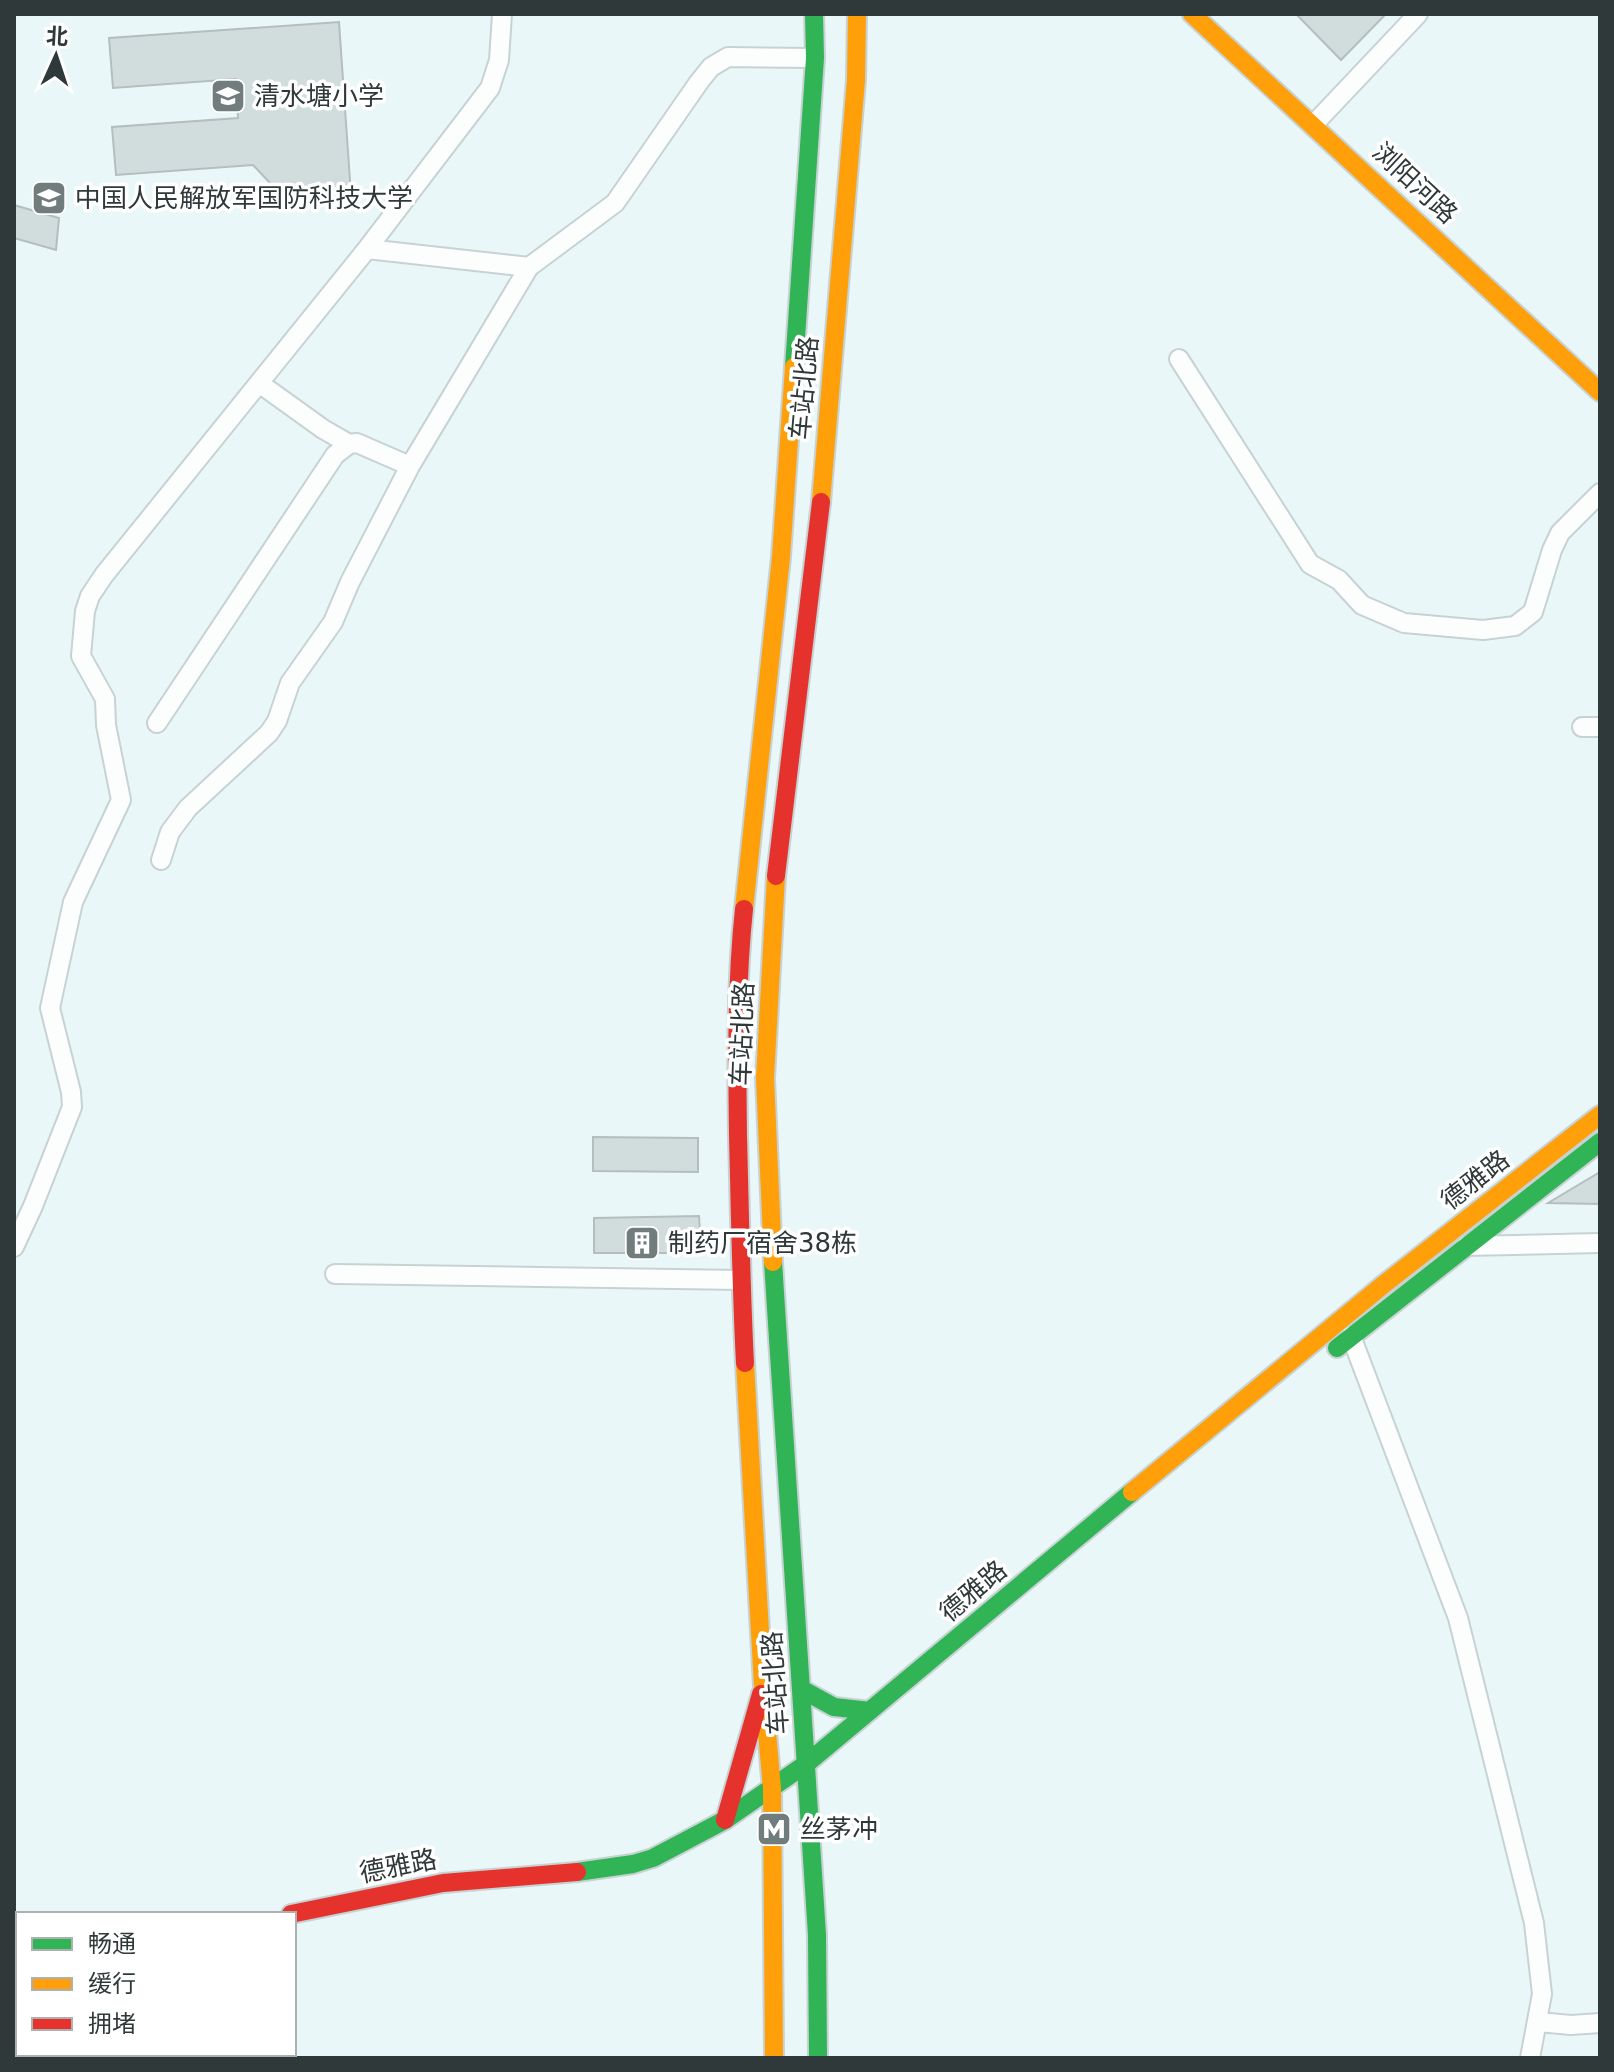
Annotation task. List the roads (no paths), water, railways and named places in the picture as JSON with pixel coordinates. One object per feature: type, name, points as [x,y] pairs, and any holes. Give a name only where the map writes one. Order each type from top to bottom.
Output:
[{"type":"main road","name":"车站北路","points":[[774,2058],[772,1789],[763,1686],[741,1280],[737,1064],[739,955],[781,557],[815,58],[814,14]]},
{"type":"main road","name":"车站北路","points":[[818,2058],[817,1935],[778,1360],[765,1078],[773,901],[818,536],[856,80],[857,14]]},
{"type":"main road","name":"浏阳河路","points":[[1192,14],[1600,392]]},
{"type":"main road","name":"德雅路","points":[[296,1913],[443,1883],[584,1872],[633,1864],[653,1858],[725,1820],[806,1764],[1383,1285],[1600,1115]]},
{"type":"main road","name":"德雅路","points":[[1328,1355],[1600,1142]]},
{"type":"main road","name":"德雅路","points":[[296,1925],[444,1893],[572,1884],[636,1874],[716,1840],[808,1787],[911,1693],[1294,1383]]},
{"type":"main road","points":[[725,1820],[763,1686]]},
{"type":"main road","points":[[801,1689],[834,1707],[870,1711]]},
{"type":"street","points":[[14,1247],[72,1107],[50,1008],[73,902],[121,800],[106,725],[105,699],[81,656],[85,611],[90,596],[367,249],[490,88],[499,60],[502,14]]},
{"type":"street","points":[[1314,124],[1418,14]]},
{"type":"street","points":[[161,860],[170,832],[188,808],[269,733],[277,721],[290,683],[333,622],[350,582],[410,466],[529,267],[615,203],[711,67],[728,57],[815,58]]},
{"type":"street","points":[[367,249],[529,267]]},
{"type":"street","points":[[1179,359],[1310,564],[1339,580],[1362,605],[1404,623],[1483,630],[1515,626],[1533,612],[1560,533],[1600,493]]},
{"type":"street","points":[[259,383],[349,444],[366,445],[410,466]]},
{"type":"street","points":[[157,723],[335,455],[349,444]]},
{"type":"street","points":[[1466,1246],[1600,1243]]},
{"type":"street","points":[[335,1274],[741,1280]]},
{"type":"street","points":[[1351,1336],[1458,1618],[1534,1923],[1542,1994],[1530,2058]]},
{"type":"street","points":[[1538,2022],[1571,2025],[1600,2023]]},
{"type":"place","name":"清水塘小学","points":[[228,96]]},
{"type":"place","name":"中国人民解放军国防科技大学","points":[[49,198]]},
{"type":"place","name":"制药厂宿舍38栋","points":[[642,1243]]},
{"type":"place","name":"丝茅冲","points":[[774,1829]]}]
